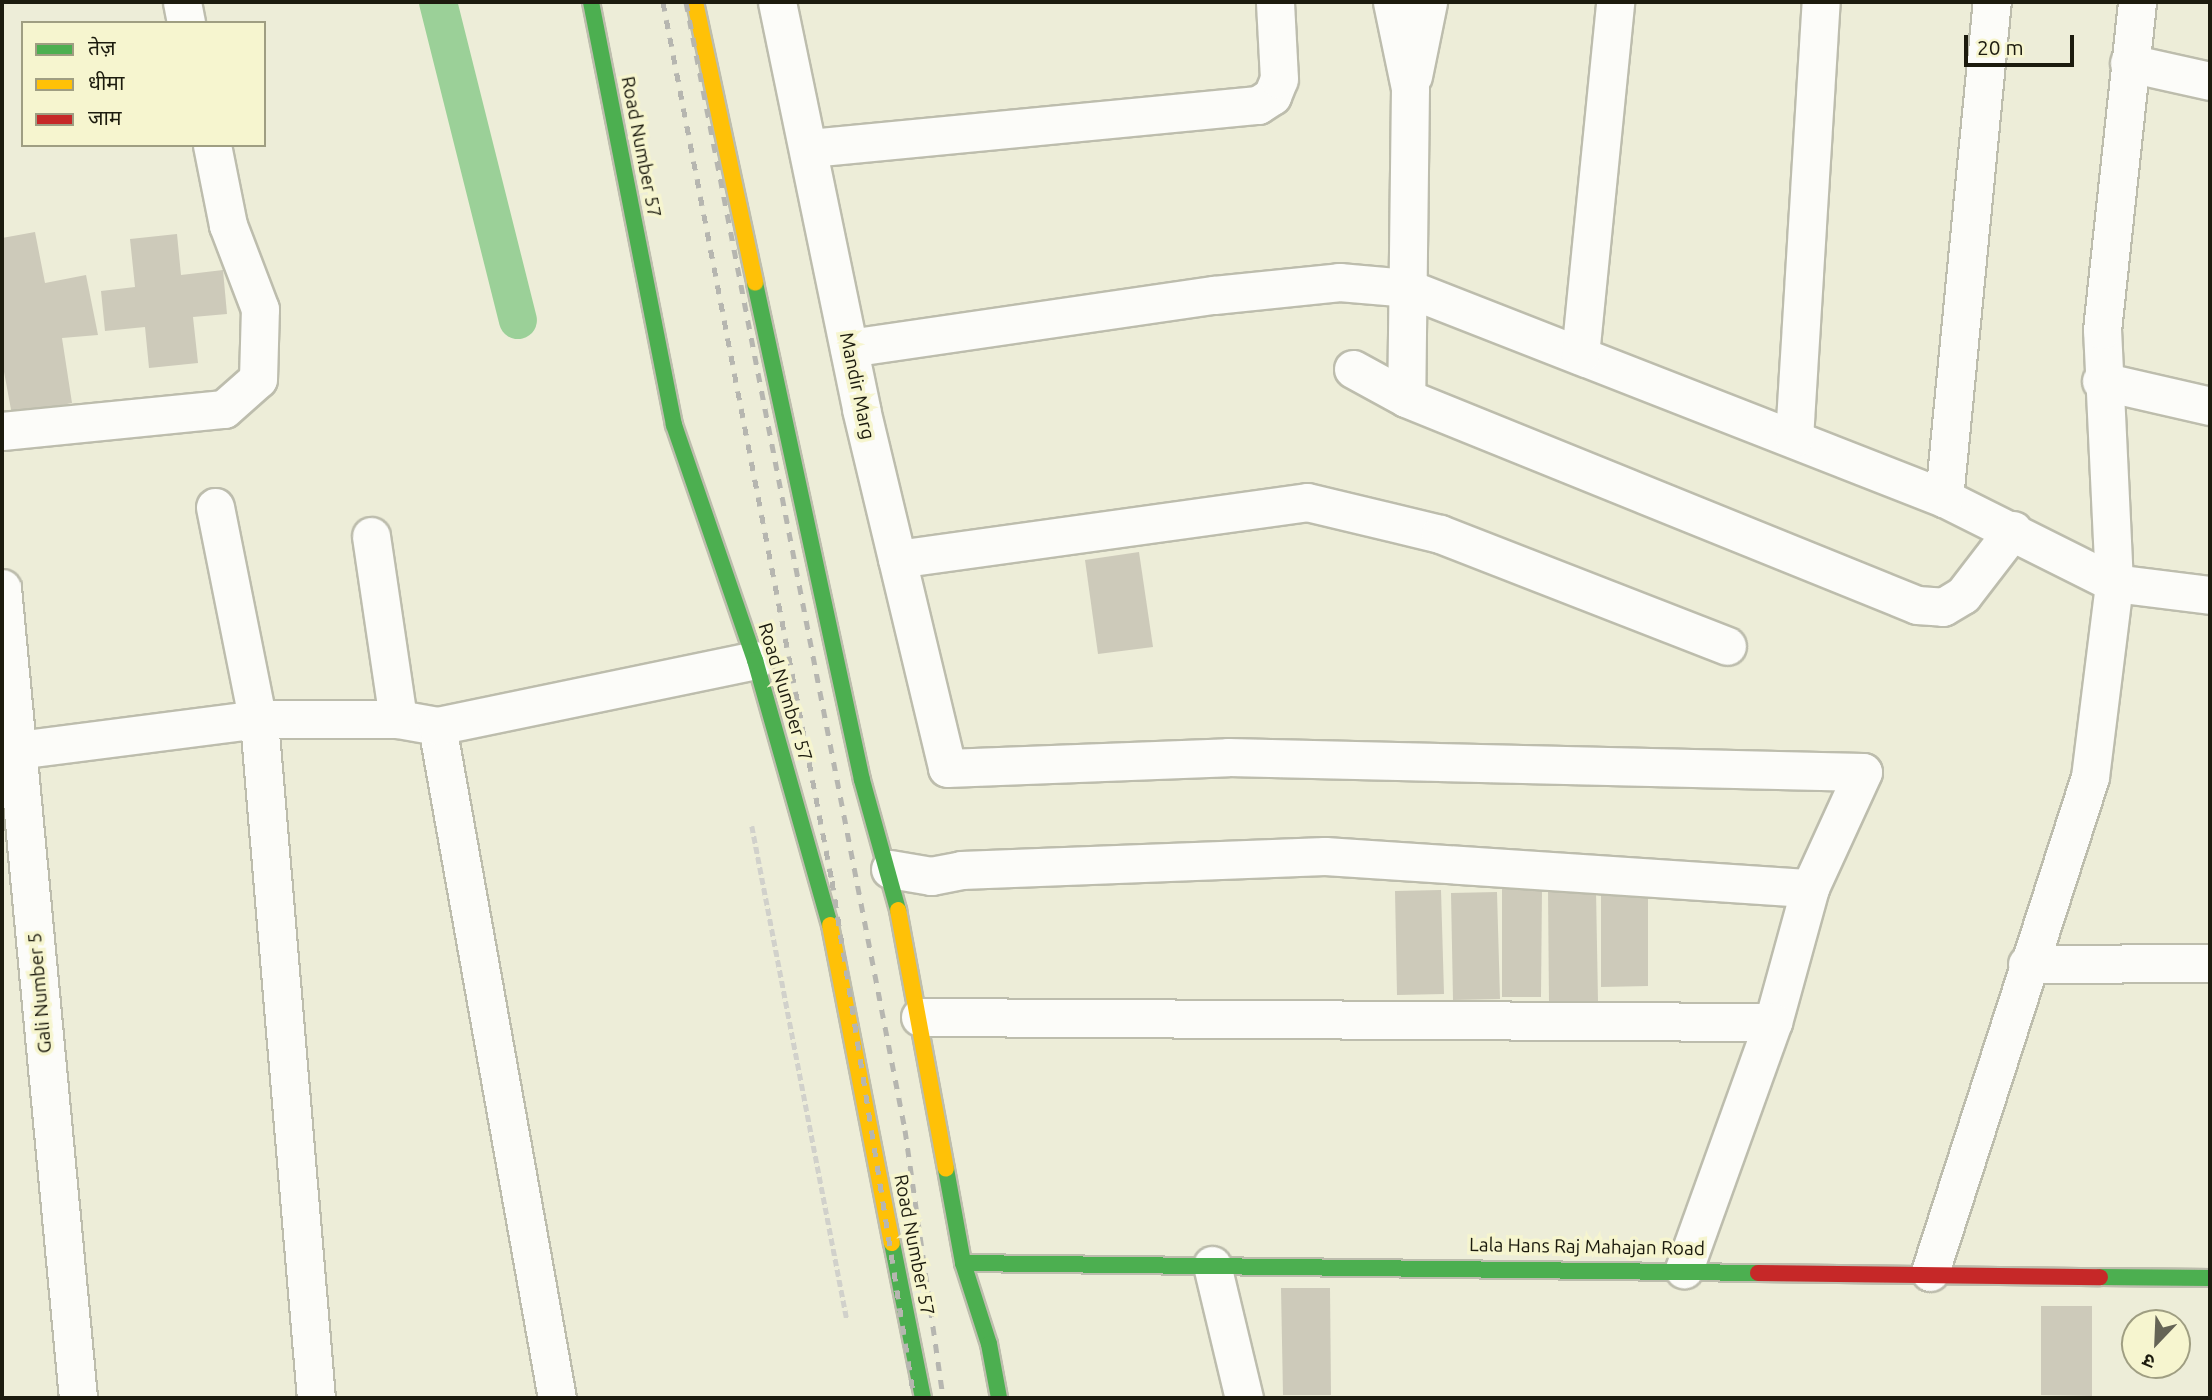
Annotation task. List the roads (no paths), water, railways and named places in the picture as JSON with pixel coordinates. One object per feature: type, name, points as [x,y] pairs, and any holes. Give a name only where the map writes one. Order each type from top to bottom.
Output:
[{"type":"main road","name":"Road Number 57","points":[[591,2],[674,425],[755,660],[821,881],[923,1398]]},
{"type":"main road","points":[[695,2],[862,780],[890,869],[920,1017],[963,1263],[989,1344],[999,1398]]},
{"type":"main road","name":"Lala Hans Raj Mahajan Road","points":[[963,1263],[1684,1269],[2210,1278]]},
{"type":"street","points":[[182,2],[186,21]]},
{"type":"street","name":"Mandir Marg","points":[[776,2],[810,148],[849,348],[947,768],[1228,757],[1863,772],[1810,888]]},
{"type":"street","points":[[810,148],[1258,105],[1272,96],[1279,79],[1275,2]]},
{"type":"street","points":[[1392,2],[1410,88]]},
{"type":"street","points":[[1406,398],[1410,88],[1427,2]]},
{"type":"street","points":[[1580,355],[1615,2]]},
{"type":"street","points":[[1794,438],[1821,2]]},
{"type":"street","points":[[1944,498],[1992,2]]},
{"type":"street","points":[[1930,1272],[2027,964],[2090,777],[2114,583],[2101,381],[2129,64],[2137,2]]},
{"type":"street","points":[[2129,64],[2210,81]]},
{"type":"street","points":[[2,431],[224,409],[258,379],[260,309],[228,225],[212,147]]},
{"type":"street","points":[[849,348],[1214,295],[1339,282],[1407,288],[1944,498],[2014,530],[2114,583],[2210,595]]},
{"type":"street","points":[[1353,369],[1406,398],[1917,605],[1943,607],[1963,595],[2014,530]]},
{"type":"street","points":[[2101,381],[2210,406]]},
{"type":"street","points":[[897,559],[1307,502],[1440,534],[1727,646]]},
{"type":"street","points":[[215,507],[258,719],[316,1398]]},
{"type":"street","points":[[371,536],[398,719]]},
{"type":"street","name":"Gali Number 5","points":[[2,589],[10,751],[78,1398]]},
{"type":"street","points":[[10,751],[258,719],[398,719],[446,724],[688,670],[755,660]]},
{"type":"street","points":[[446,724],[557,1398]]},
{"type":"street","points":[[890,869],[931,876],[961,870],[1325,856],[1810,888],[1773,1022],[1684,1269]]},
{"type":"street","points":[[2027,964],[2210,963]]},
{"type":"street","points":[[920,1017],[1773,1022]]},
{"type":"street","points":[[1212,1265],[1244,1398]]},
{"type":"waterway","points":[[438,2],[518,320]]},
{"type":"railway","points":[[663,2],[832,881],[914,1398]]},
{"type":"railway","points":[[686,2],[905,1130],[943,1398]]}]
